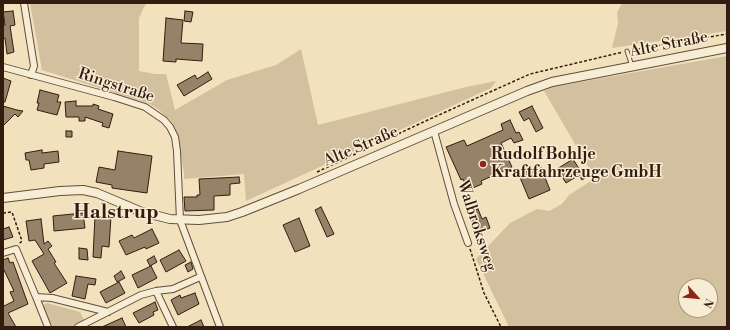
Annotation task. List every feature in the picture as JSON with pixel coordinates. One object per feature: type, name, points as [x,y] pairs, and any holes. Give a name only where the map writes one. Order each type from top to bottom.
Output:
[{"type":"street","points":[[24,3],[34,66],[31,75]]},
{"type":"street","name":"Alte Straße","points":[[3,198],[60,191],[83,190],[97,193],[151,214],[180,220],[207,220],[227,217],[299,189],[527,91],[552,82],[727,48]]},
{"type":"street","name":"Ringstraße","points":[[3,67],[108,95],[145,107],[164,120],[170,127],[175,137],[176,144],[180,220],[200,277],[220,327]]},
{"type":"street","name":"Walbroksweg","points":[[434,131],[454,204],[468,243]]},
{"type":"street","points":[[3,253],[16,249],[48,327]]},
{"type":"street","points":[[78,327],[141,295],[173,289],[200,277]]},
{"type":"street","points":[[156,291],[173,327]]},
{"type":"street","points":[[36,297],[52,298],[108,312]]},
{"type":"lane","points":[[628,51],[632,66]]},
{"type":"path","points":[[3,213],[12,212],[18,227],[22,241],[16,249]]},
{"type":"path","name":"Walbroksweg","points":[[468,243],[484,293],[501,327]]},
{"type":"shaded area","points":[[30,3],[146,3],[139,18],[139,71],[155,74],[166,74],[175,110],[227,80],[276,65],[301,49],[318,125],[466,87],[496,81],[491,88],[246,201],[244,174],[184,179],[177,132],[170,120],[159,110],[150,104],[139,100],[139,87],[138,100],[42,70]]},
{"type":"shaded area","points":[[622,3],[727,3],[727,31],[612,48],[618,23],[617,13]]},
{"type":"shaded area","points":[[727,56],[727,327],[509,327],[476,259],[510,223],[537,209],[549,211],[562,204],[569,195],[594,179],[592,173],[544,91],[552,87]]},
{"type":"shaded area","points":[[47,303],[80,312],[85,321],[72,327],[53,327],[42,306]]},
{"type":"building","points":[[13,11],[15,25],[10,26],[14,52],[7,54],[5,38],[3,39],[3,25],[5,25],[3,12]]},
{"type":"building","points":[[185,11],[193,12],[191,22],[184,21]]},
{"type":"building","points":[[166,18],[183,20],[181,43],[203,44],[202,61],[176,59],[176,62],[163,61]]},
{"type":"building","points":[[208,72],[212,79],[184,96],[177,85],[195,75],[197,79]]},
{"type":"building","points":[[3,78],[11,81],[5,102],[3,102]]},
{"type":"building","points":[[40,90],[59,95],[57,102],[61,102],[57,115],[37,110]]},
{"type":"building","points":[[76,101],[76,106],[93,106],[93,104],[99,106],[98,109],[113,114],[109,128],[102,126],[103,123],[85,117],[85,121],[79,121],[79,117],[66,117],[65,102]]},
{"type":"building","points":[[3,106],[23,111],[18,117],[15,114],[3,126]]},
{"type":"building","points":[[532,106],[543,128],[536,132],[529,118],[524,121],[519,112]]},
{"type":"building","name":"Rudolf Bohlje Kraftfahrzeuge GmbH","points":[[510,120],[516,133],[519,132],[523,140],[514,143],[511,138],[501,143],[512,167],[481,181],[482,184],[468,190],[463,179],[461,180],[446,147],[464,140],[467,146],[503,130],[501,124]]},
{"type":"building","points":[[66,131],[72,131],[72,137],[66,137]]},
{"type":"building","points":[[42,150],[42,153],[58,151],[59,162],[44,164],[44,168],[31,170],[29,160],[26,160],[25,153]]},
{"type":"building","points":[[118,151],[152,156],[147,193],[112,188],[112,185],[96,182],[99,167],[115,170]]},
{"type":"building","points":[[573,159],[581,172],[587,169],[590,174],[582,180],[579,175],[566,183],[557,169]]},
{"type":"building","points":[[540,165],[550,190],[529,199],[519,175]]},
{"type":"building","points":[[239,177],[240,183],[230,184],[230,195],[214,196],[214,210],[185,211],[184,197],[197,197],[197,195],[200,195],[199,179]]},
{"type":"building","points":[[321,207],[334,234],[327,237],[315,210]]},
{"type":"building","points":[[478,209],[482,219],[486,217],[490,228],[480,232],[477,222],[473,224],[468,213]]},
{"type":"building","points":[[83,213],[85,228],[54,231],[53,216]]},
{"type":"building","points":[[95,216],[111,217],[109,247],[102,246],[101,258],[93,257]]},
{"type":"building","points":[[299,218],[310,246],[295,252],[283,225]]},
{"type":"building","points":[[41,219],[44,244],[48,241],[52,246],[48,249],[56,262],[54,263],[67,283],[50,293],[32,261],[44,254],[35,240],[29,241],[26,221]]},
{"type":"building","points":[[9,227],[13,237],[3,240],[3,229]]},
{"type":"building","points":[[152,229],[159,243],[126,255],[119,241],[132,235],[134,238]]},
{"type":"building","points":[[79,248],[87,249],[88,260],[79,259]]},
{"type":"building","points":[[179,250],[186,261],[166,272],[160,260]]},
{"type":"building","points":[[154,256],[157,262],[150,266],[147,260]]},
{"type":"building","points":[[8,258],[10,263],[13,262],[28,304],[8,313],[16,327],[3,327],[3,304],[4,306],[14,301],[10,292],[14,291],[3,268],[3,260]]},
{"type":"building","points":[[191,262],[193,269],[188,272],[185,265]]},
{"type":"building","points":[[151,266],[157,278],[138,288],[132,275]]},
{"type":"building","points":[[121,271],[125,278],[117,282],[114,276]]},
{"type":"building","points":[[76,276],[96,279],[95,285],[88,284],[85,299],[72,296]]},
{"type":"building","points":[[119,282],[125,293],[106,303],[100,292]]},
{"type":"building","points":[[195,293],[199,304],[178,315],[171,300],[180,295],[181,298]]},
{"type":"building","points":[[155,302],[158,310],[153,312],[154,315],[139,323],[133,313]]},
{"type":"building","points":[[122,318],[126,327],[102,327]]},
{"type":"building","points":[[201,320],[204,327],[187,327]]},
{"type":"place","name":"Rudolf Bohlje Kraftfahrzeuge GmbH","points":[[483,164]]},
{"type":"district","name":"Halstrup","points":[[116,213]]}]
